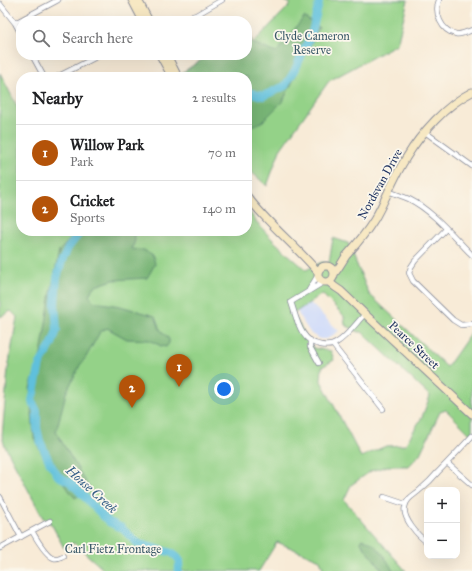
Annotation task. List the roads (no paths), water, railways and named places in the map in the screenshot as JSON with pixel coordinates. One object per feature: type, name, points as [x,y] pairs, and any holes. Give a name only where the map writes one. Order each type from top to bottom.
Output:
[{"type":"main road","points":[[132,0],[140,16]]},
{"type":"main road","points":[[138,0],[146,16]]},
{"type":"main road","points":[[163,60],[169,72]]},
{"type":"main road","points":[[170,60],[176,72]]},
{"type":"main road","name":"Nordsvan Drive","points":[[330,279],[374,220],[406,158],[425,132],[433,122],[450,107],[472,92]]},
{"type":"main road","points":[[252,202],[274,227],[304,256],[318,274],[320,280],[330,279],[332,270],[304,256]]},
{"type":"main road","name":"Nordsvan Drive","points":[[327,267],[345,258]]},
{"type":"main road","points":[[318,274],[320,269],[327,267]]},
{"type":"main road","name":"Pearce Street","points":[[330,279],[335,288],[341,291],[472,414]]},
{"type":"street","points":[[28,16],[58,0]]},
{"type":"street","points":[[191,16],[222,0]]},
{"type":"street","points":[[439,0],[437,13],[438,17],[446,28],[456,34],[462,34],[472,30]]},
{"type":"street","points":[[0,4],[15,23]]},
{"type":"street","points":[[35,60],[41,72]]},
{"type":"street","points":[[67,72],[90,60]]},
{"type":"street","points":[[425,132],[472,166]]},
{"type":"street","points":[[388,191],[423,208],[472,255]]},
{"type":"street","points":[[446,229],[416,260],[409,273],[413,281],[449,317],[461,325],[472,324]]},
{"type":"street","name":"Nordsvan Drive","points":[[308,292],[318,274]]},
{"type":"street","name":"Nordsvan Drive","points":[[310,340],[300,329],[294,315],[291,302],[330,279]]},
{"type":"street","points":[[319,363],[310,347],[310,340],[324,346],[333,345],[341,340],[365,314]]},
{"type":"street","points":[[333,345],[383,409]]},
{"type":"street","points":[[424,539],[407,520],[404,512],[405,504],[409,498],[422,488],[472,436]]},
{"type":"street","points":[[447,463],[472,485]]},
{"type":"street","points":[[0,496],[21,537]]},
{"type":"street","points":[[384,497],[405,504]]},
{"type":"street","points":[[0,548],[50,521]]},
{"type":"street","points":[[32,531],[50,556],[56,558],[63,556]]},
{"type":"waterway","name":"House Creek","points":[[252,93],[263,96],[285,86],[295,70],[312,32],[319,3],[318,0]]},
{"type":"waterway","name":"House Creek","points":[[77,236],[68,248],[57,278],[55,304],[57,330],[52,344],[40,364],[32,401],[37,411],[37,428],[40,441],[58,476],[70,482],[109,522],[122,528],[137,543],[172,553],[180,561],[178,571]]},
{"type":"place","name":"Willow Park","points":[[179,387]]},
{"type":"place","name":"Cricket","points":[[132,408]]},
{"type":"park label","name":"Clyde Cameron Reserve","points":[[312,43]]},
{"type":"park label","name":"Carl Fietz Frontage","points":[[113,549]]}]
